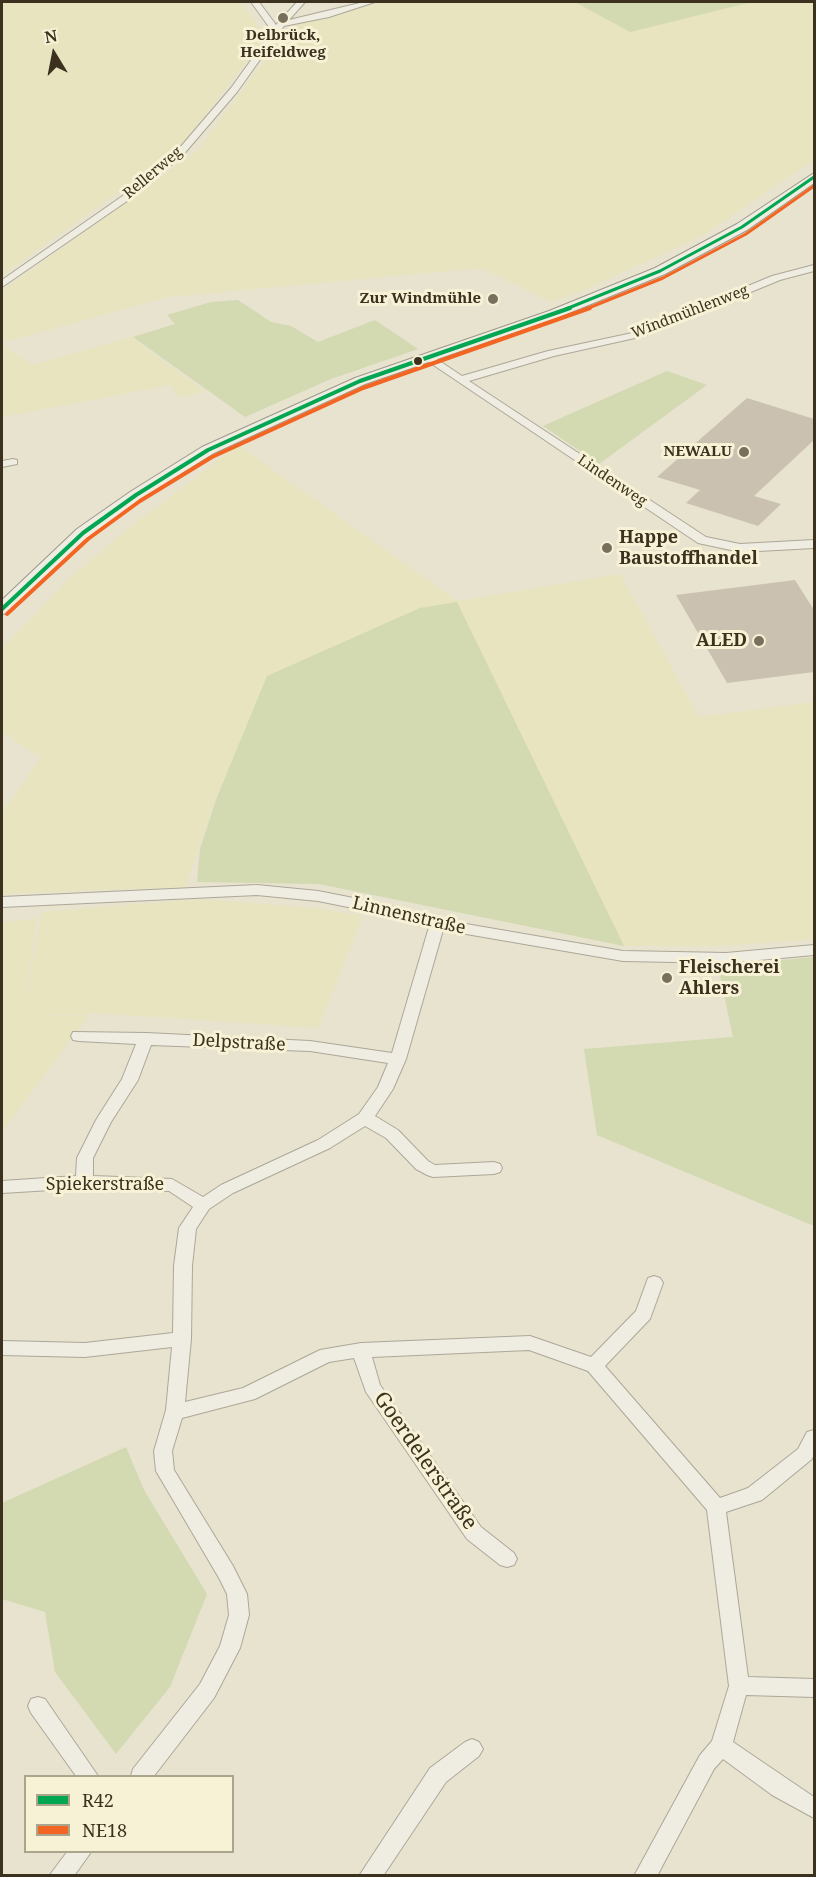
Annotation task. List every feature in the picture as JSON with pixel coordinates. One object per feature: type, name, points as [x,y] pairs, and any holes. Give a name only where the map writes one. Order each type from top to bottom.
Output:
[{"type":"main road","points":[[2,609],[83,533],[182,466],[276,417],[360,381],[555,314],[660,271],[742,227],[814,177]]},
{"type":"street","points":[[255,2],[279,28],[371,2]]},
{"type":"street","name":"Rellerweg","points":[[2,284],[127,196],[180,153],[234,90],[301,2]]},
{"type":"street","name":"Windmühlenweg","points":[[460,380],[552,352],[650,331],[776,278],[814,268]]},
{"type":"street","name":"Lindenweg","points":[[428,358],[702,540],[740,548],[814,544]]},
{"type":"street","name":"Linnenstraße","points":[[2,902],[257,890],[328,898],[379,908],[436,924],[622,956],[726,958],[814,950]]},
{"type":"street","points":[[142,1775],[207,1691],[230,1648],[239,1615],[237,1594],[226,1572],[165,1471],[163,1451],[175,1410],[182,1339],[183,1266],[188,1228],[203,1205],[226,1189],[324,1144],[365,1118],[385,1089],[398,1059],[436,924]]},
{"type":"street","name":"Delpstraße","points":[[79,1036],[310,1046],[398,1059]]},
{"type":"street","points":[[84,1182],[85,1158],[104,1120],[130,1080],[146,1038]]},
{"type":"street","points":[[365,1118],[392,1134],[422,1165],[433,1171],[494,1168]]},
{"type":"street","name":"Spiekerstraße","points":[[2,1187],[84,1182],[172,1185],[203,1205]]},
{"type":"street","points":[[594,1366],[644,1314],[654,1283]]},
{"type":"street","points":[[2,1348],[84,1350],[182,1339]]},
{"type":"street","points":[[175,1410],[189,1410],[248,1394],[326,1355],[361,1350],[530,1343],[594,1366],[716,1507],[739,1686],[721,1746],[707,1762],[645,1875]]},
{"type":"street","name":"Goerdelerstraße","points":[[361,1350],[372,1387],[474,1533],[507,1559]]},
{"type":"street","points":[[716,1507],[755,1494],[805,1454],[814,1437]]},
{"type":"street","points":[[739,1686],[814,1688]]},
{"type":"street","points":[[38,1706],[87,1775]]},
{"type":"street","points":[[721,1746],[780,1788],[814,1808]]},
{"type":"street","points":[[370,1875],[438,1776],[472,1749]]},
{"type":"street","points":[[60,1875],[78,1853]]},
{"type":"shaded area","points":[[2,2],[241,2],[261,30],[271,30],[178,150],[2,275]]},
{"type":"shaded area","points":[[380,2],[575,2],[629,32],[753,2],[814,2],[814,160],[702,236],[580,292],[551,302],[482,268],[168,297],[9,341],[2,336],[2,291],[196,152],[291,25]]},
{"type":"shaded area","points":[[131,337],[205,392],[179,397],[171,385],[2,417],[2,346],[33,365]]},
{"type":"shaded area","points":[[238,445],[457,601],[620,574],[699,717],[814,702],[814,939],[722,946],[624,946],[457,602],[267,676],[216,797],[186,887],[2,894],[2,813],[41,758],[2,732],[2,648],[71,577],[130,527]]},
{"type":"shaded area","points":[[201,899],[314,908],[363,916],[318,1028],[94,1013],[35,1016],[89,1015],[2,1132],[2,923],[37,918],[23,1017],[42,912]]},
{"type":"green space","points":[[575,2],[752,2],[630,32]]},
{"type":"green space","points":[[238,300],[271,322],[291,326],[318,342],[375,320],[418,349],[331,379],[245,417],[133,337],[175,324],[167,315],[211,302]]},
{"type":"green space","points":[[667,371],[707,385],[599,464],[543,426]]},
{"type":"green space","points":[[457,602],[624,946],[319,884],[197,882],[200,849],[217,797],[267,676],[420,608]]},
{"type":"green space","points":[[814,957],[814,1226],[597,1135],[584,1049],[733,1037],[718,966]]},
{"type":"green space","points":[[126,1447],[144,1490],[207,1594],[170,1687],[116,1754],[55,1672],[45,1612],[2,1599],[2,1503]]},
{"type":"building","name":"NEWALU","points":[[747,398],[814,419],[814,440],[754,496],[781,504],[758,526],[686,503],[700,490],[657,477]]},
{"type":"building","name":"ALED","points":[[795,580],[814,610],[814,672],[727,683],[676,595]]},
{"type":"transit line","name":"R42","points":[[2,609],[83,533],[136,495],[208,450],[360,381],[554,314],[660,271],[742,227],[814,177]]},
{"type":"transit line","name":"NE18","points":[[7,614],[88,539],[140,501],[212,457],[363,388],[556,321],[663,278],[746,234],[814,186]]},
{"type":"place","name":"Delbrück, Heifeldweg","points":[[283,18]]},
{"type":"place","name":"Zur Windmühle","points":[[493,299]]},
{"type":"place","name":"NEWALU","points":[[744,452]]},
{"type":"place","name":"Happe Baustoffhandel","points":[[607,548]]},
{"type":"place","name":"ALED","points":[[759,641]]},
{"type":"place","name":"Fleischerei Ahlers","points":[[667,978]]}]
